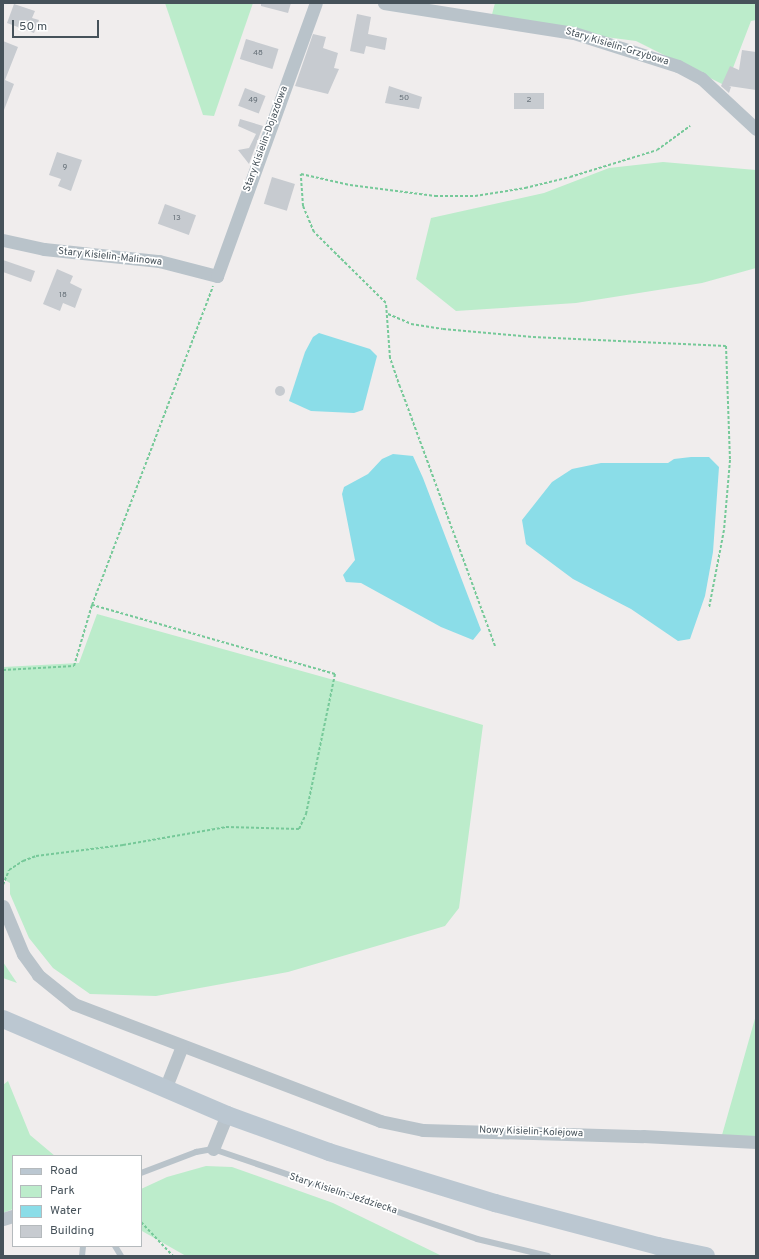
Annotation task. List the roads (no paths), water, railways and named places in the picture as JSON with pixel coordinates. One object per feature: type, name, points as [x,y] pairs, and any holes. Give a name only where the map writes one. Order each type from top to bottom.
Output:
[{"type":"main road","points":[[3,1019],[227,1115],[329,1152],[495,1203],[706,1256]]},
{"type":"street","name":"Stary Kisielin-Dojazdowa","points":[[216,276],[316,3]]},
{"type":"street","name":"Stary Kisielin-Grzybowa","points":[[384,3],[574,33],[678,66],[702,78],[756,129]]},
{"type":"street","name":"Stary Kisielin-Malinowa","points":[[3,240],[44,249],[159,261],[216,276]]},
{"type":"street","name":"Nowy Kisielin-Kolejowa","points":[[3,906],[23,954],[38,975],[55,991],[93,1014],[312,1094],[380,1121],[423,1130],[635,1135],[756,1142]]},
{"type":"street","points":[[165,1089],[182,1046]]},
{"type":"street","points":[[213,1149],[227,1115]]},
{"type":"lane","points":[[142,1173],[196,1152],[213,1149]]},
{"type":"lane","name":"Stary Kisielin-Jeździecka","points":[[213,1149],[477,1239],[548,1256]]},
{"type":"lane","points":[[116,1247],[121,1256]]},
{"type":"water","points":[[319,333],[370,349],[377,356],[363,410],[354,413],[311,411],[289,401],[305,352],[313,337]]},
{"type":"water","points":[[393,454],[413,456],[423,478],[481,630],[473,640],[441,627],[361,583],[346,582],[343,575],[355,560],[342,494],[344,487],[368,474],[382,459]]},
{"type":"water","points":[[709,457],[719,467],[713,552],[705,596],[690,639],[678,641],[631,609],[573,579],[526,544],[522,520],[552,482],[572,469],[601,463],[668,463],[674,459]]}]
